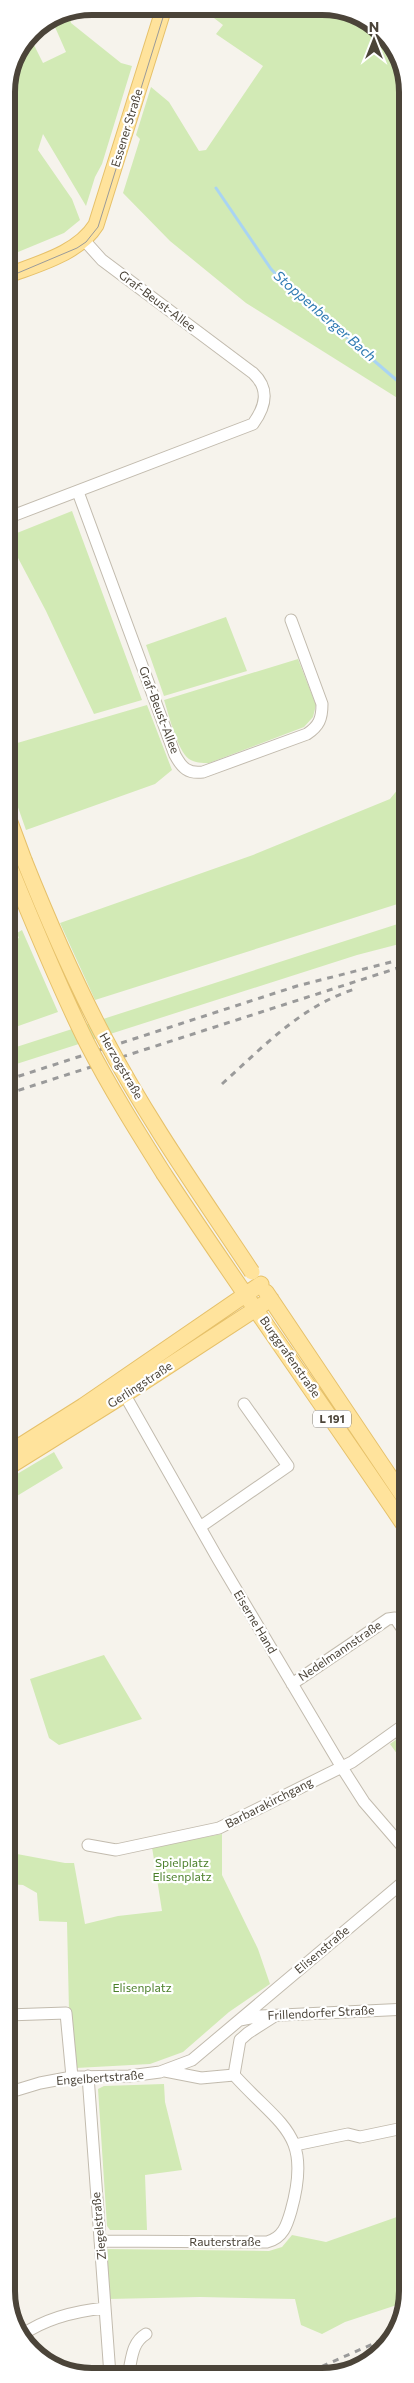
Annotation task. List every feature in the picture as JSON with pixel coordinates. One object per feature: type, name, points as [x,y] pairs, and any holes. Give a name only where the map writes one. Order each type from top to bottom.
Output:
[{"type":"main road","name":"Essener Straße","points":[[84,240],[91,233],[100,218],[162,15]]},
{"type":"main road","points":[[15,272],[65,252],[84,240]]},
{"type":"main road","name":"Herzogstraße","points":[[15,865],[58,943],[104,1037],[153,1121],[271,1299]]},
{"type":"main road","name":"Herzogstraße","points":[[15,867],[43,948],[92,1051],[164,1174],[234,1280],[256,1309]]},
{"type":"main road","name":"Gerlingstraße","points":[[15,1449],[245,1295],[256,1278]]},
{"type":"main road","name":"Gerlingstraße","points":[[15,1463],[124,1395],[271,1299]]},
{"type":"main road","name":"Burggrafenstraße","points":[[271,1299],[399,1489]]},
{"type":"main road","name":"Burggrafenstraße","points":[[256,1309],[399,1518]]},
{"type":"street","name":"Graf-Beust-Allee","points":[[15,515],[253,424],[261,413],[265,402],[265,391],[261,380],[102,260],[84,240]]},
{"type":"street","name":"Graf-Beust-Allee","points":[[78,492],[175,755],[182,767],[188,772],[203,772],[307,734],[317,727],[322,715],[322,704],[291,620]]},
{"type":"street","name":"Eiserne Hand","points":[[118,1381],[124,1395],[200,1527],[341,1766],[364,1802],[399,1843]]},
{"type":"street","points":[[200,1527],[288,1466],[244,1404]]},
{"type":"street","name":"Nedelmannstraße","points":[[292,1684],[388,1619],[394,1618],[399,1625]]},
{"type":"street","name":"Barbarakirchgang","points":[[88,1845],[116,1850],[207,1832],[242,1818],[352,1762],[399,1728]]},
{"type":"street","name":"Elisenstraße","points":[[236,2022],[399,1886]]},
{"type":"street","name":"Frillendorfer Straße","points":[[236,2022],[248,2018],[276,2015],[399,2009]]},
{"type":"street","points":[[15,2015],[66,2013],[72,2077]]},
{"type":"street","points":[[165,2071],[201,2078],[234,2075],[240,2040],[248,2032],[276,2015]]},
{"type":"street","points":[[165,2071],[192,2060],[236,2022]]},
{"type":"street","name":"Engelbertstraße","points":[[15,2091],[40,2083],[72,2077],[129,2076],[165,2071]]},
{"type":"street","name":"Rauterstraße","points":[[100,2241],[258,2242],[275,2240],[285,2228],[298,2186],[299,2165],[295,2145],[289,2131],[234,2075]]},
{"type":"street","name":"Ziegelstraße","points":[[88,2076],[109,2368]]},
{"type":"street","points":[[295,2145],[348,2134],[360,2137],[399,2129]]},
{"type":"street","points":[[27,2331],[65,2315],[105,2308]]},
{"type":"street","points":[[129,2368],[134,2346],[146,2334]]},
{"type":"green space","points":[[210,15],[337,16],[361,25],[373,34],[391,58],[396,72],[399,92],[399,399],[246,303],[170,241],[123,193],[140,139],[136,135],[151,87],[169,102],[199,151],[206,150],[263,66],[216,34],[223,25]]},
{"type":"green space","points":[[71,18],[71,23],[121,63],[132,66],[102,164],[95,177],[86,206],[43,134],[38,150],[72,199],[80,220],[64,233],[15,253],[15,87],[18,72],[23,58],[30,47],[34,45],[43,63],[66,52],[54,25]]},
{"type":"green space","points":[[72,511],[142,700],[94,714],[46,611],[15,552],[15,534]]},
{"type":"green space","points":[[226,617],[247,671],[164,696],[146,645]]},
{"type":"green space","points":[[298,659],[316,705],[313,717],[304,727],[209,763],[201,763],[189,759],[181,748],[174,732],[164,700]]},
{"type":"green space","points":[[147,705],[172,770],[155,784],[26,830],[15,799],[15,744]]},
{"type":"green space","points":[[399,788],[399,904],[95,1000],[60,923],[253,855],[390,799]]},
{"type":"green space","points":[[399,924],[399,944],[357,955],[15,1064],[15,1047]]},
{"type":"green space","points":[[22,930],[58,1012],[15,1027],[15,940],[19,938],[17,933]]},
{"type":"green space","points":[[54,1452],[63,1468],[15,1497],[15,1475]]},
{"type":"green space","points":[[104,1655],[142,1719],[59,1745],[49,1738],[30,1679]]},
{"type":"green space","points":[[399,1738],[399,1756],[390,1744]]},
{"type":"green space","name":"Elisenplatz","points":[[222,1834],[222,1875],[258,1949],[270,1984],[229,2012],[183,2052],[150,2064],[76,2068],[69,2011],[67,1922],[39,1921],[37,1893],[23,1885],[15,1884],[15,1850],[17,1854],[74,1863],[85,1924],[118,1916],[162,1911],[152,1847]]},
{"type":"green space","points":[[164,2084],[165,2102],[182,2170],[145,2175],[147,2230],[110,2230],[107,2226],[98,2089],[104,2086]]},
{"type":"green space","points":[[399,2216],[398,2305],[345,2322],[322,2334],[301,2325],[295,2299],[200,2297],[108,2299],[104,2249],[269,2251],[282,2247],[292,2235],[326,2242]]},
{"type":"waterway","name":"Stoppenberger Bach","points":[[216,188],[271,269],[287,286],[399,382]]},
{"type":"tram line","points":[[15,274],[77,248],[86,242],[98,227],[164,15]]},
{"type":"railway","points":[[15,1077],[297,986],[399,960]]},
{"type":"railway","points":[[15,1091],[399,968]]},
{"type":"railway","points":[[222,1084],[268,1042],[300,1017],[335,996],[355,989]]},
{"type":"railway","points":[[318,2368],[381,2340]]},
{"type":"park label","name":"Spielplatz Elisenplatz","points":[[182,1870]]}]
